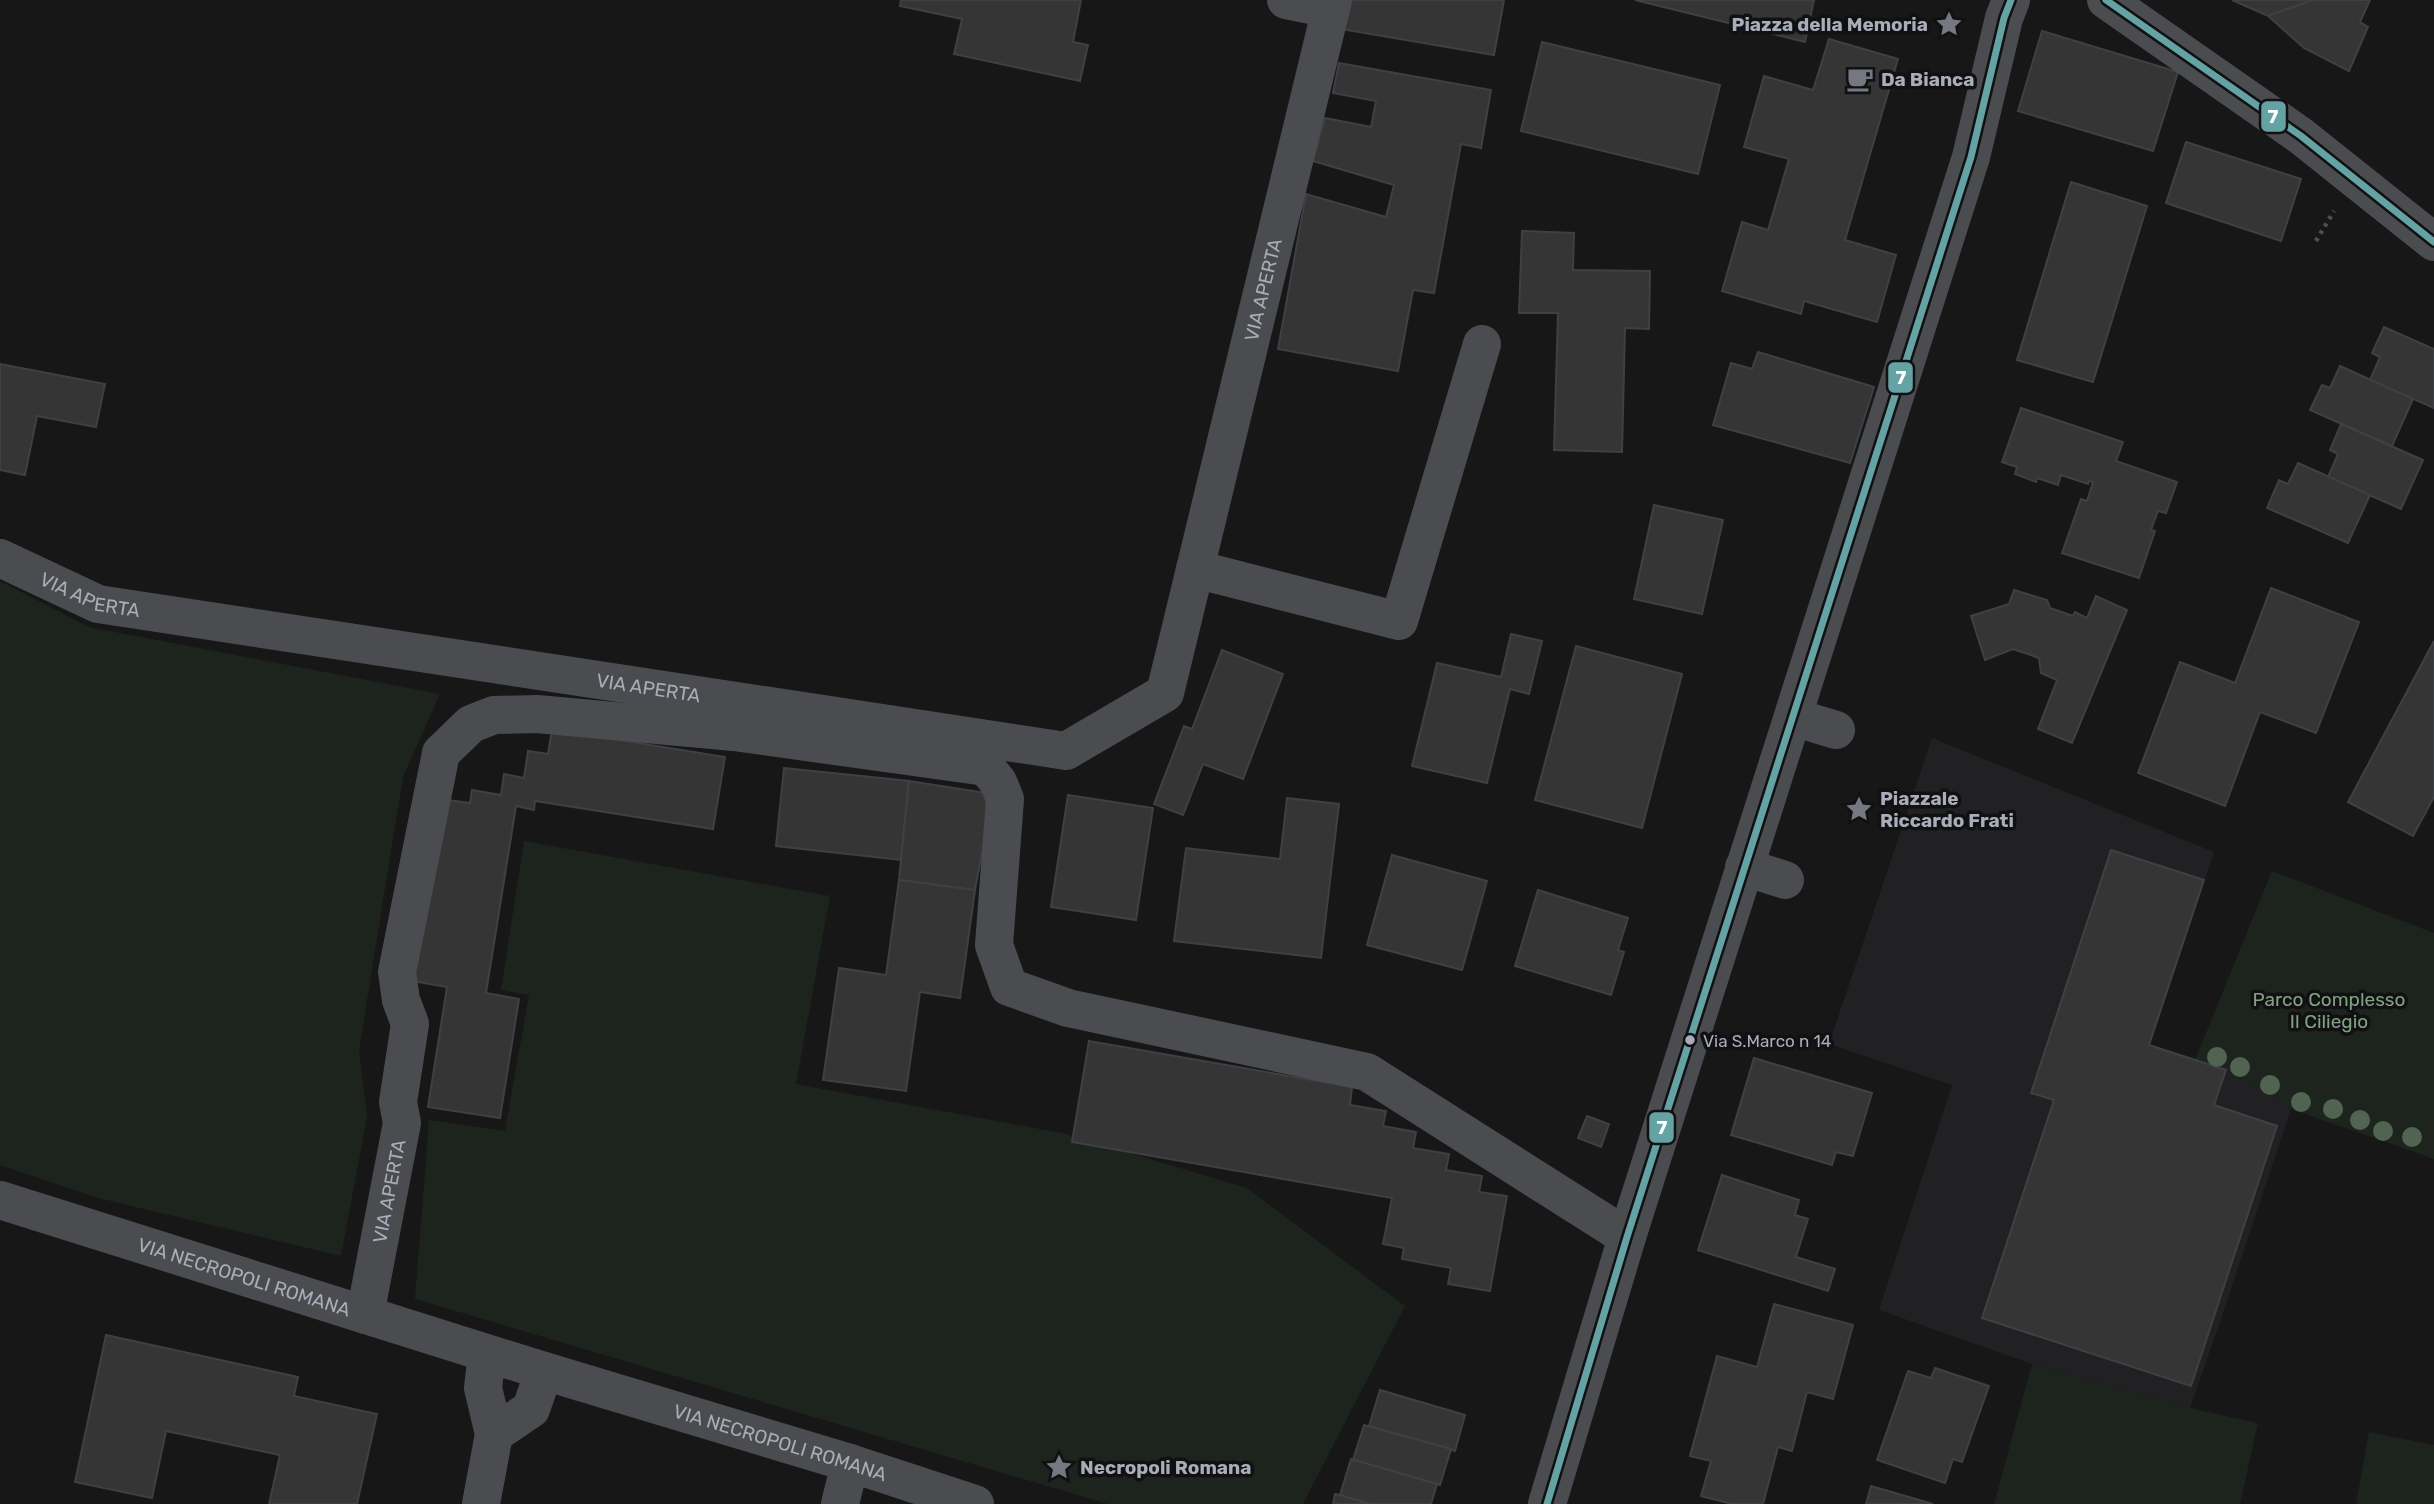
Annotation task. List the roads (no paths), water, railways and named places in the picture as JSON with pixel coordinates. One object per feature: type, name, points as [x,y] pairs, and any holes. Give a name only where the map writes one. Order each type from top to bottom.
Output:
[{"type":"street","name":"VIA APERTA","points":[[0,558],[98,604],[1066,751],[1165,693],[1331,4],[1286,0]]},
{"type":"street","points":[[1547,1504],[1627,1237],[1972,157],[2004,18],[2011,0]]},
{"type":"street","points":[[2106,0],[2301,136],[2434,242]]},
{"type":"street","points":[[1195,569],[1399,621],[1482,344]]},
{"type":"street","name":"VIA APERTA","points":[[365,1315],[402,1123],[398,1102],[410,1024],[401,1000],[397,972],[441,753],[471,724],[494,715],[550,715],[734,732],[986,767],[998,782],[1005,799],[994,945],[1009,987],[1068,1008],[1367,1072],[1627,1237]]},
{"type":"street","points":[[1793,717],[1836,730]]},
{"type":"street","points":[[1744,867],[1785,880]]},
{"type":"street","name":"VIA NECROPOLI ROMANA","points":[[0,1200],[975,1504]]},
{"type":"street","points":[[487,1354],[483,1388],[495,1434],[488,1503]]},
{"type":"street","points":[[495,1434],[531,1409],[544,1371]]},
{"type":"street","points":[[840,1504],[850,1464]]},
{"type":"place","name":"Piazza della Memoria","points":[[1949,24]]},
{"type":"place","name":"Da Bianca","points":[[1860,79]]},
{"type":"place","name":"Piazzale Riccardo Frati","points":[[1859,809]]},
{"type":"place","name":"Via S.Marco n 14","points":[[1690,1040]]},
{"type":"place","name":"Necropoli Romana","points":[[1059,1467]]},
{"type":"park label","name":"Parco Complesso Il Ciliegio","points":[[2329,1010]]}]
